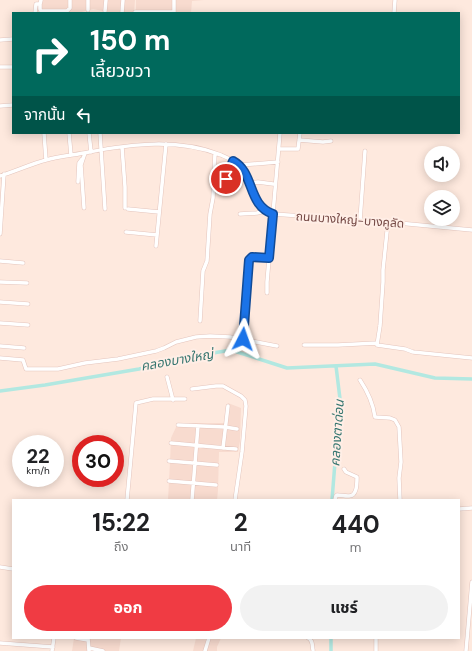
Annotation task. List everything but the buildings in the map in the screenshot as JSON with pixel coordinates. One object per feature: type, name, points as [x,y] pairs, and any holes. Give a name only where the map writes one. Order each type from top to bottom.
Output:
[{"type":"street","points":[[39,2],[41,11],[57,12],[68,11],[70,8],[70,0]]},
{"type":"street","points":[[88,0],[88,10]]},
{"type":"street","points":[[105,12],[106,0]]},
{"type":"street","points":[[122,12],[123,0]]},
{"type":"street","points":[[174,0],[174,12]]},
{"type":"street","points":[[394,12],[396,0]]},
{"type":"street","points":[[35,12],[39,2]]},
{"type":"street","points":[[0,40],[12,39]]},
{"type":"street","points":[[0,67],[12,67]]},
{"type":"street","points":[[0,106],[12,105]]},
{"type":"street","points":[[44,134],[46,160]]},
{"type":"street","points":[[69,134],[71,155]]},
{"type":"street","points":[[89,134],[91,152]]},
{"type":"street","points":[[100,134],[105,209]]},
{"type":"street","points":[[267,293],[266,290],[280,134]]},
{"type":"street","points":[[279,149],[298,149],[300,134]]},
{"type":"street","points":[[299,140],[331,142]]},
{"type":"street","points":[[0,234],[2,175],[46,160],[142,144],[190,146],[215,153],[240,165],[244,170],[258,202],[265,211],[240,214]]},
{"type":"street","points":[[156,246],[166,144]]},
{"type":"street","points":[[122,147],[127,209],[159,212]]},
{"type":"street","points":[[360,220],[365,151]]},
{"type":"street","points":[[84,208],[81,165],[85,153]]},
{"type":"street","points":[[200,321],[203,271],[207,261],[210,214],[213,198],[215,153]]},
{"type":"street","points":[[78,182],[79,163],[83,158]]},
{"type":"street","points":[[214,179],[225,180],[233,161]]},
{"type":"street","points":[[240,165],[278,162]]},
{"type":"street","points":[[250,183],[258,182],[273,184]]},
{"type":"street","name":"ถนนบางใหญ่-บางคูลัด","points":[[265,211],[273,214],[388,222],[472,230]]},
{"type":"street","points":[[377,343],[380,326],[383,270],[388,222]]},
{"type":"street","points":[[126,232],[157,235]]},
{"type":"street","points":[[243,339],[250,259],[252,257],[269,258]]},
{"type":"street","points":[[0,261],[23,262]]},
{"type":"street","points":[[0,282],[27,283]]},
{"type":"street","points":[[0,302],[28,304]]},
{"type":"street","points":[[0,323],[28,324]]},
{"type":"street","points":[[0,358],[23,360],[26,369],[58,369],[156,351],[176,342],[196,337],[223,336],[277,346]]},
{"type":"street","points":[[304,345],[377,343],[378,345],[405,349],[413,352],[472,358]]},
{"type":"street","points":[[0,346],[24,348]]},
{"type":"street","points":[[167,377],[173,400]]},
{"type":"street","points":[[360,380],[367,390],[373,406],[375,417],[390,418],[395,420],[399,427],[401,462],[399,478],[400,499]]},
{"type":"street","points":[[192,389],[223,386],[241,396],[245,400],[246,406],[242,452],[235,499]]},
{"type":"street","points":[[128,499],[136,403],[153,399],[185,400]]},
{"type":"street","points":[[223,448],[228,406]]},
{"type":"street","points":[[178,426],[238,429]]},
{"type":"street","points":[[192,499],[198,426]]},
{"type":"street","points":[[171,443],[236,449]]},
{"type":"street","points":[[170,461],[217,465]]},
{"type":"street","points":[[335,499],[338,495],[349,497],[352,496],[356,489],[357,477],[346,472],[344,469]]},
{"type":"street","points":[[169,481],[216,485]]},
{"type":"street","points":[[460,509],[472,508]]},
{"type":"street","points":[[0,567],[12,569]]},
{"type":"street","points":[[466,651],[472,582]]},
{"type":"street","points":[[0,643],[52,649],[54,639]]},
{"type":"street","points":[[88,639],[89,650],[103,651]]},
{"type":"street","points":[[205,651],[209,639]]},
{"type":"street","points":[[310,639],[312,641],[313,650]]},
{"type":"street","points":[[376,639],[376,651]]},
{"type":"shaded area","points":[[41,0],[135,0],[134,12],[108,12],[93,9],[82,12],[40,12]]},
{"type":"shaded area","points":[[136,0],[204,0],[192,1],[191,12],[136,12]]},
{"type":"shaded area","points":[[228,403],[241,408],[240,441],[238,452],[219,452],[217,499],[168,499],[171,438],[177,425],[194,423],[224,423]]},
{"type":"shaded area","points":[[74,639],[121,639],[119,651],[72,651]]},
{"type":"shaded area","points":[[196,639],[221,639],[217,651],[193,651]]},
{"type":"waterway","name":"คลองบางใหญ่","points":[[0,391],[139,369],[195,356],[231,350],[287,368],[375,364],[435,378],[472,379]]},
{"type":"waterway","name":"คลองตาด่อน","points":[[332,499],[340,399],[336,366]]},
{"type":"waterway","name":"คลองตาด่อน","points":[[331,639],[331,651]]},
{"type":"route","points":[[226,179],[233,161],[240,165],[244,170],[262,208],[273,214],[269,258],[252,257],[249,260],[243,339]]}]
